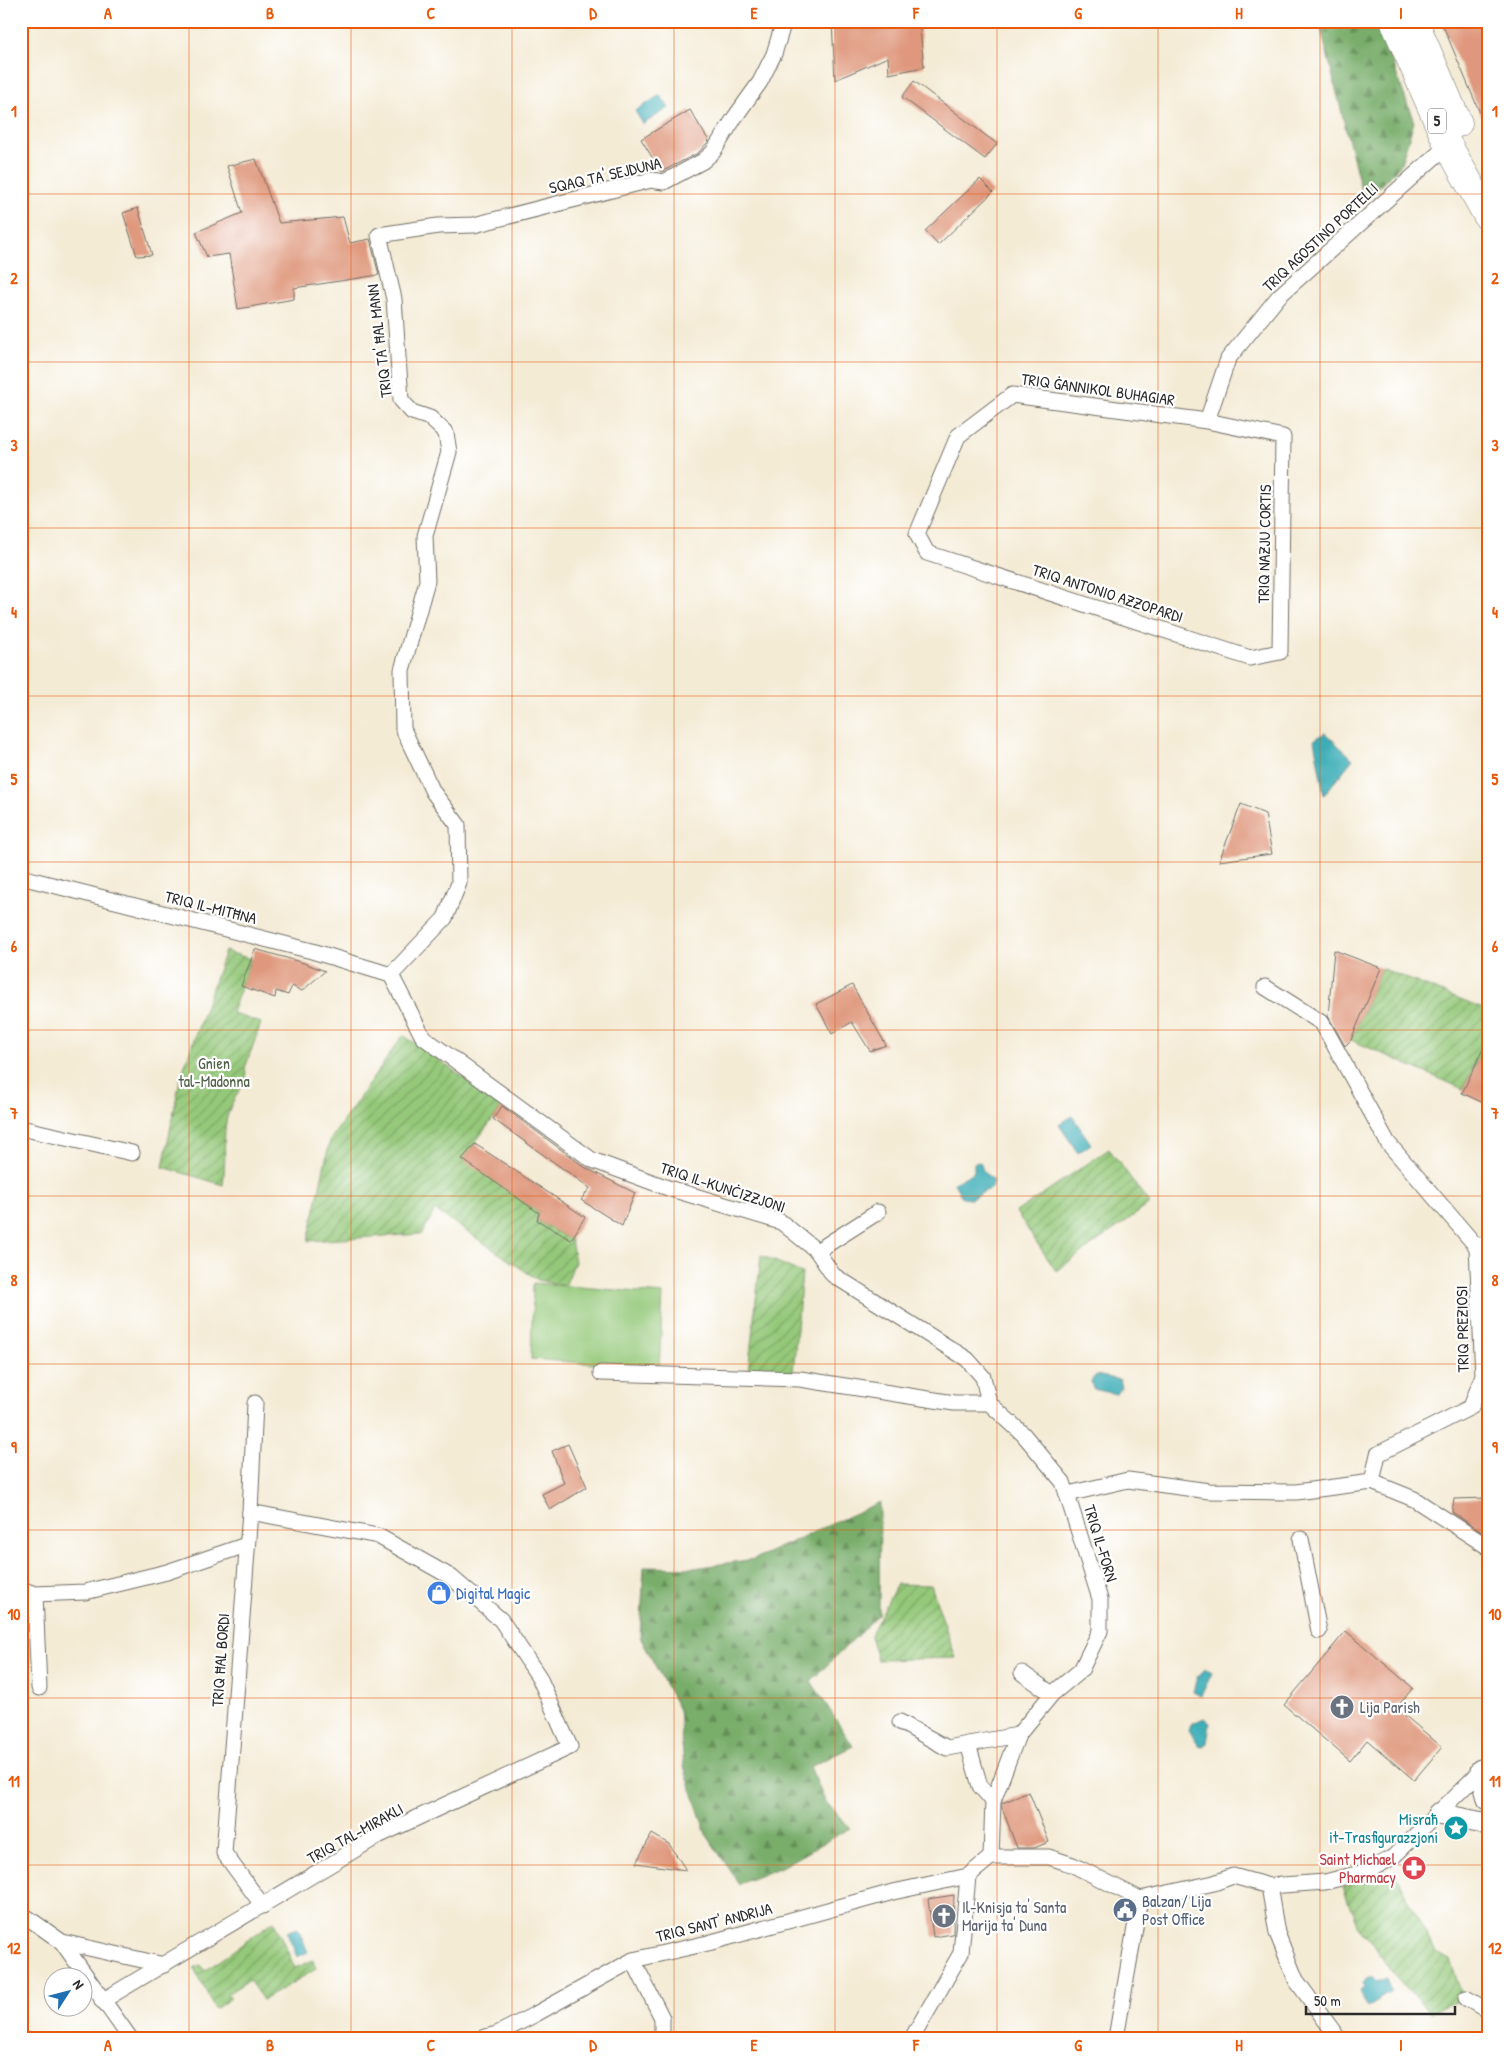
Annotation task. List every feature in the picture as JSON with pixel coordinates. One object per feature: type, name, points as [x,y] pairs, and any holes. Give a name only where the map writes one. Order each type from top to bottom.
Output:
[{"type":"highway","name":"5","points":[[1394,21],[1448,145],[1488,217]]},
{"type":"highway","name":"5","points":[[1414,21],[1461,130],[1488,181]]},
{"type":"street","name":"SQAQ TA' SEJDUNA","points":[[379,235],[438,226],[474,225],[651,180],[664,182],[672,178],[702,162],[713,152],[735,116],[760,82],[774,54],[784,21]]},
{"type":"street","name":"TRIQ AGOSTINO PORTELLI","points":[[1207,421],[1228,359],[1279,296],[1448,145]]},
{"type":"street","name":"TRIQ TA' ĦAL MANN","points":[[379,235],[394,299],[400,400],[412,412],[430,418],[446,433],[449,452],[425,536],[427,581],[402,670],[403,729],[433,792],[458,825],[459,883],[445,918],[391,975]]},
{"type":"street","name":"TRIQ ĠANNIKOL BUHAGIAR","points":[[927,553],[917,534],[958,436],[1012,395],[1207,421],[1283,437]]},
{"type":"street","name":"TRIQ NAZJU CORTIS","points":[[1280,652],[1283,437]]},
{"type":"street","name":"TRIQ ANTONIO AZZOPARDI","points":[[927,553],[1250,658],[1280,652]]},
{"type":"street","name":"TRIQ IL-MITĦNA","points":[[21,877],[312,951],[391,975]]},
{"type":"street","name":"TRIQ IL-KUNĊIZZJONI","points":[[391,975],[424,1036],[592,1160],[668,1188],[781,1222],[816,1251],[833,1275],[967,1359],[983,1377],[989,1403]]},
{"type":"street","points":[[1265,987],[1322,1023],[1388,1143],[1482,1245]]},
{"type":"street","points":[[21,1128],[132,1153]]},
{"type":"street","points":[[816,1251],[878,1212]]},
{"type":"street","name":"TRIQ PREZIOSI","points":[[1372,1482],[1378,1454],[1471,1407],[1485,1374],[1482,1245]]},
{"type":"street","points":[[601,1373],[800,1379],[954,1403],[989,1403],[1023,1434],[1063,1482],[1068,1494]]},
{"type":"street","name":"TRIQ ĦAL BORDI","points":[[255,1403],[250,1512],[224,1853],[264,1906]]},
{"type":"street","name":"TRIQ IL-FORN","points":[[991,1857],[993,1801],[1018,1735],[1052,1694],[1081,1670],[1100,1631],[1100,1599],[1068,1494],[1128,1480],[1209,1491],[1296,1492],[1372,1482],[1414,1499],[1488,1546]]},
{"type":"street","name":"TRIQ TAL-MIRAKLI","points":[[102,2002],[378,1836],[570,1748],[539,1677],[501,1620],[451,1576],[378,1536],[250,1512]]},
{"type":"street","points":[[1301,1539],[1319,1631]]},
{"type":"street","points":[[39,1688],[28,1592],[85,1592],[168,1572],[246,1545]]},
{"type":"street","points":[[1022,1673],[1052,1694]]},
{"type":"street","points":[[900,1722],[947,1748],[1018,1735]]},
{"type":"street","points":[[968,1744],[980,1786],[993,1801]]},
{"type":"street","points":[[1485,1767],[1488,1800]]},
{"type":"street","points":[[912,2038],[961,1954],[968,1876],[991,1857],[1049,1857],[1073,1865],[1140,1899],[1214,1883],[1233,1876],[1269,1886],[1325,1882],[1368,1871],[1394,1857],[1485,1767]]},
{"type":"street","points":[[1438,1814],[1488,1824]]},
{"type":"street","name":"TRIQ SANT' ANDRIJA","points":[[482,2038],[497,2034],[633,1960],[708,1943],[893,1892],[968,1876]]},
{"type":"street","points":[[1269,1886],[1277,1933],[1296,1980],[1335,2037]]},
{"type":"street","points":[[1116,2038],[1140,1899]]},
{"type":"street","points":[[21,1913],[62,1942],[102,2002],[130,2038]]},
{"type":"street","points":[[62,1942],[164,1965]]},
{"type":"street","points":[[633,1960],[662,2018],[662,2038]]},
{"type":"street","points":[[1466,1998],[1488,2012]]},
{"type":"green space","points":[[1319,21],[1377,21],[1414,122],[1400,166],[1364,202]]},
{"type":"green space","name":"Gnien tal-Madonna","points":[[225,951],[251,959],[232,1013],[261,1023],[245,1068],[247,1080],[230,1108],[226,1120],[223,1185],[163,1167],[180,1079]]},
{"type":"green space","points":[[1381,968],[1488,1011],[1488,1038],[1463,1089],[1351,1040]]},
{"type":"green space","points":[[403,1035],[503,1105],[463,1159],[539,1213],[537,1220],[571,1240],[575,1262],[565,1286],[538,1280],[435,1210],[422,1234],[308,1241],[330,1140]]},
{"type":"green space","points":[[1109,1149],[1150,1204],[1056,1271],[1016,1212]]},
{"type":"green space","points":[[761,1255],[802,1273],[793,1372],[748,1372]]},
{"type":"green space","points":[[533,1283],[663,1294],[659,1369],[531,1359]]},
{"type":"green space","points":[[880,1502],[879,1614],[811,1681],[853,1746],[810,1767],[826,1802],[850,1828],[781,1867],[739,1884],[706,1834],[684,1767],[679,1710],[640,1637],[644,1567],[694,1568],[754,1559]]},
{"type":"green space","points":[[897,1584],[931,1585],[956,1658],[877,1660],[870,1636]]},
{"type":"green space","points":[[1395,1874],[1436,1953],[1450,1960],[1462,1994],[1456,2002],[1430,2012],[1389,1970],[1374,1945],[1357,1925],[1343,1887]]},
{"type":"green space","points":[[274,1921],[295,1968],[313,1960],[316,1969],[263,2000],[249,1980],[227,1994],[231,1998],[215,2009],[194,1968],[200,1965],[205,1971]]},
{"type":"water","points":[[660,95],[669,108],[643,124],[635,111]]},
{"type":"water","points":[[1325,733],[1353,759],[1324,795],[1314,740]]},
{"type":"water","points":[[1072,1116],[1091,1144],[1078,1153],[1059,1125]]},
{"type":"water","points":[[980,1162],[984,1173],[993,1179],[991,1188],[970,1199],[962,1198],[954,1183],[974,1172],[974,1163]]},
{"type":"water","points":[[1096,1375],[1120,1380],[1122,1387],[1116,1394],[1093,1389],[1091,1381]]},
{"type":"water","points":[[1205,1669],[1212,1673],[1201,1696],[1193,1692],[1197,1677]]},
{"type":"water","points":[[1204,1718],[1210,1723],[1207,1743],[1203,1746],[1199,1745],[1189,1730],[1191,1724]]},
{"type":"water","points":[[298,1928],[308,1952],[297,1957],[287,1932]]},
{"type":"water","points":[[1368,1978],[1373,1978],[1376,1982],[1386,1978],[1392,1992],[1367,2007],[1360,1991],[1364,1988],[1363,1983]]},
{"type":"building","points":[[832,21],[919,21],[924,67],[889,74],[888,57],[835,80]]},
{"type":"building","points":[[1441,21],[1488,21],[1488,132]]},
{"type":"building","points":[[914,81],[997,144],[985,159],[902,97]]},
{"type":"building","points":[[690,110],[709,141],[698,153],[661,172],[641,139]]},
{"type":"building","points":[[256,159],[279,223],[343,217],[350,243],[370,239],[379,275],[294,288],[294,299],[238,309],[229,254],[207,257],[196,232],[242,213],[227,166]]},
{"type":"building","points":[[980,179],[993,192],[938,245],[925,231]]},
{"type":"building","points":[[138,208],[152,255],[137,256],[123,213]]},
{"type":"building","points":[[1241,804],[1265,814],[1272,854],[1219,861]]},
{"type":"building","points":[[255,949],[325,971],[302,991],[292,986],[288,995],[276,991],[275,998],[241,986]]},
{"type":"building","points":[[1334,950],[1381,968],[1351,1040],[1345,1046],[1328,1016]]},
{"type":"building","points":[[852,985],[886,1045],[870,1051],[852,1022],[832,1034],[816,1004]]},
{"type":"building","points":[[1488,1038],[1488,1105],[1462,1093]]},
{"type":"building","points":[[502,1106],[586,1168],[635,1193],[622,1226],[581,1200],[590,1188],[493,1119]]},
{"type":"building","points":[[475,1144],[585,1217],[571,1240],[537,1220],[539,1213],[462,1159]]},
{"type":"building","points":[[568,1444],[587,1487],[550,1510],[542,1494],[564,1483],[552,1451]]},
{"type":"building","points":[[1488,1498],[1483,1533],[1452,1512],[1454,1499]]},
{"type":"building","name":"Lija Parish","points":[[1346,1631],[1413,1688],[1396,1708],[1442,1747],[1414,1780],[1367,1740],[1350,1761],[1284,1705]]},
{"type":"building","points":[[1029,1792],[1049,1842],[1034,1848],[1017,1848],[1002,1808],[1002,1803]]},
{"type":"building","points":[[652,1834],[669,1844],[686,1870],[636,1863]]},
{"type":"building","name":"Il-Knisja ta' Santa Marija ta' Duna","points":[[954,1895],[953,1934],[933,1937],[928,1899]]},
{"type":"place","name":"Digital Magic","points":[[439,1593]]},
{"type":"place","name":"Lija Parish","points":[[1342,1707]]},
{"type":"place","name":"Misraħ it-Trasfigurazzjoni","points":[[1456,1828]]},
{"type":"place","name":"Saint Michael Pharmacy","points":[[1414,1868]]},
{"type":"place","name":"Balzan/ Lija Post Office","points":[[1125,1910]]},
{"type":"place","name":"Il-Knisja ta' Santa Marija ta' Duna","points":[[944,1916]]}]
